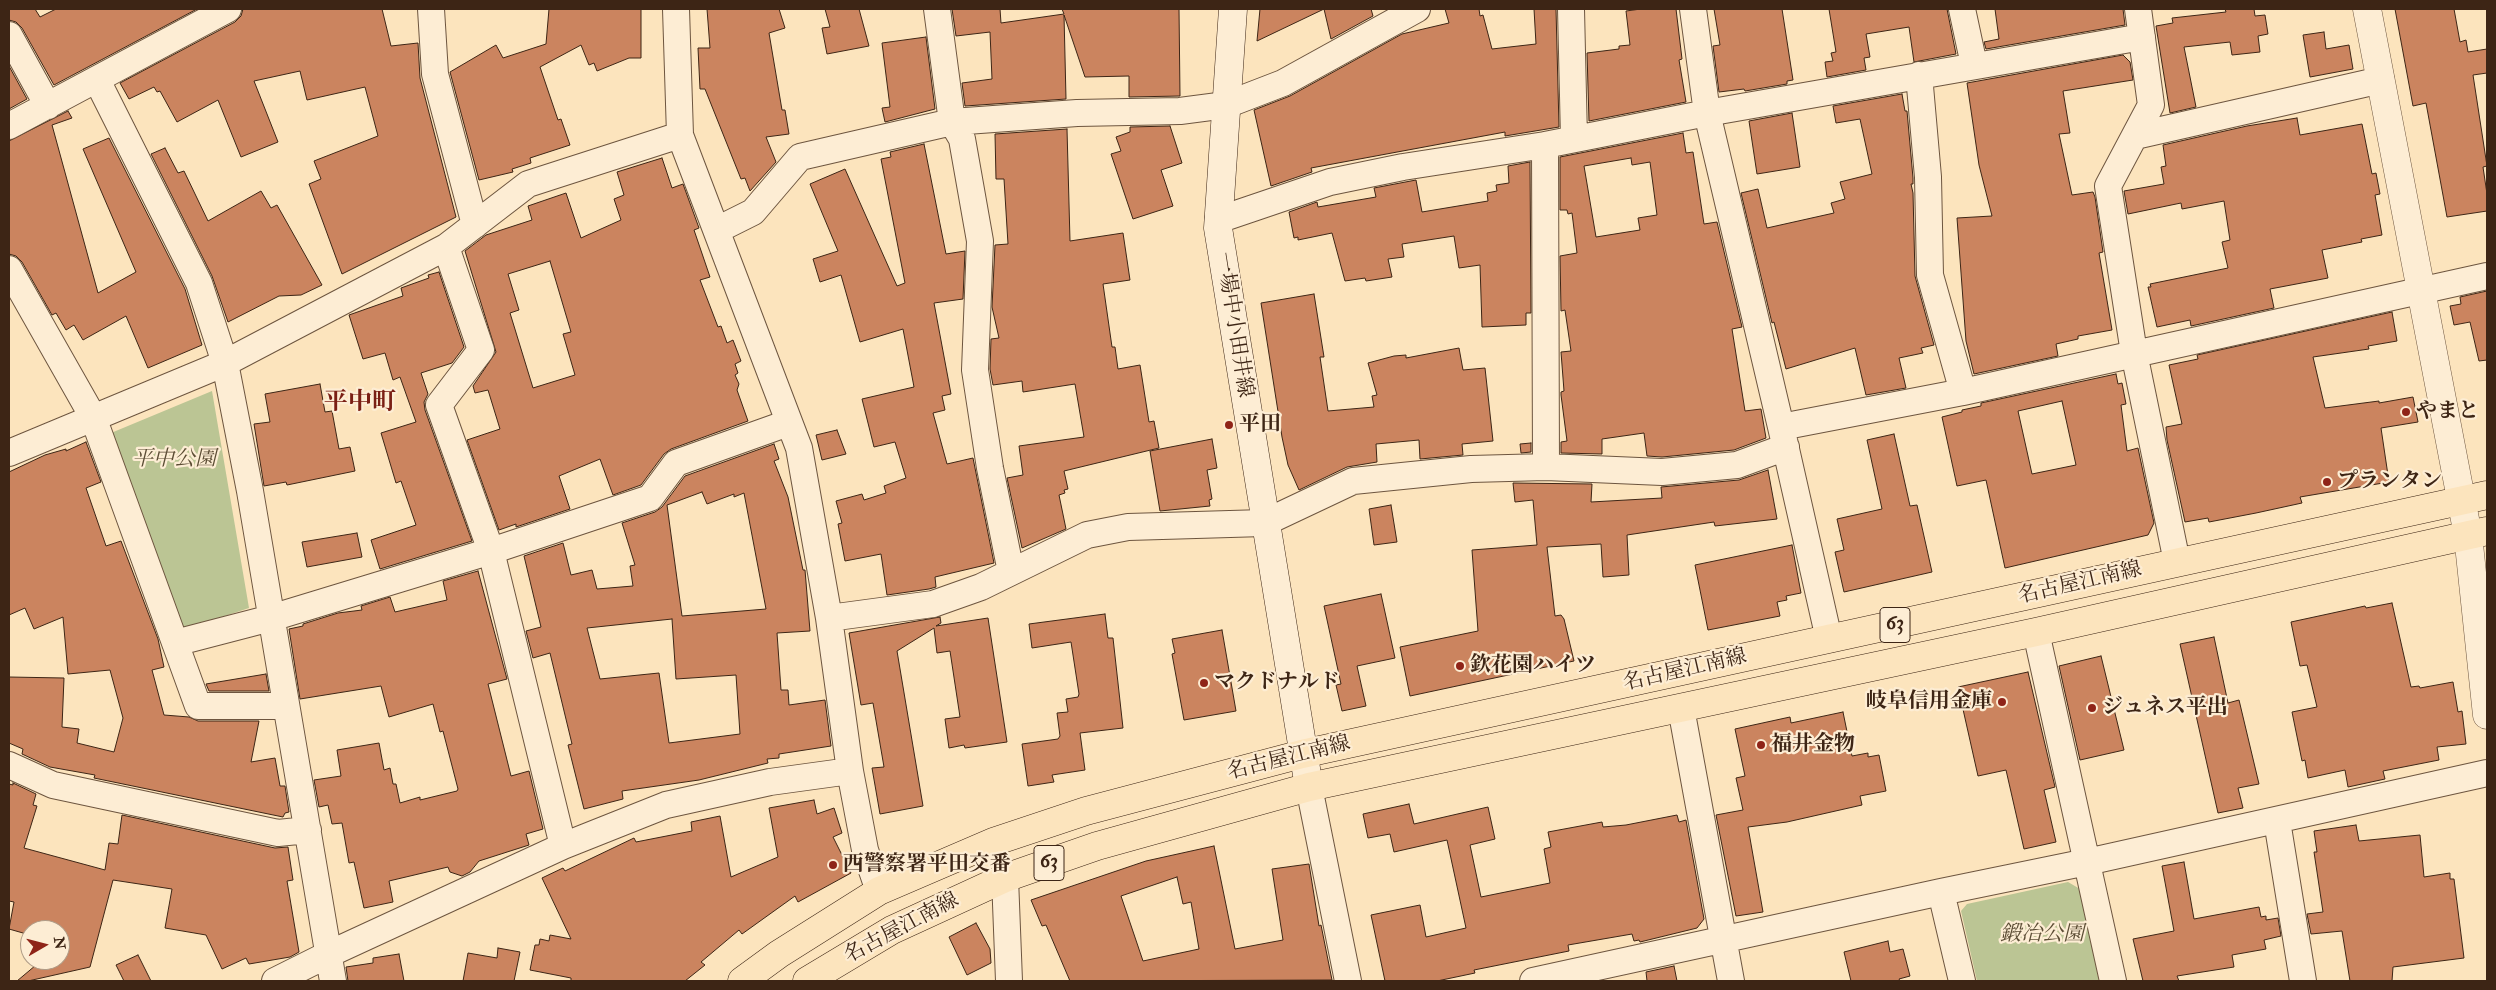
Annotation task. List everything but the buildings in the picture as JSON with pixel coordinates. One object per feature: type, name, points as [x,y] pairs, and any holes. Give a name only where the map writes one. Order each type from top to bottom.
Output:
[{"type":"main road","name":"一場中小田井線","points":[[1233,9],[1218,220],[1264,523],[1309,787]]},
{"type":"main road","points":[[2368,9],[2461,501],[2478,533],[2487,715]]},
{"type":"main road","name":"名古屋江南線","points":[[742,981],[779,954],[879,891],[993,842],[1086,811],[1302,754],[2028,597],[2177,562],[2487,495]]},
{"type":"main road","name":"名古屋江南線","points":[[807,981],[892,930],[1005,878],[1097,846],[1309,787],[2036,632],[2478,533]]},
{"type":"street","points":[[9,126],[228,9]]},
{"type":"street","points":[[431,9],[435,74],[475,225]]},
{"type":"street","points":[[676,9],[680,135],[799,448],[829,618],[850,771],[864,850],[879,891]]},
{"type":"street","points":[[937,9],[952,122],[962,140],[980,241],[975,370],[990,468],[1011,572]]},
{"type":"street","points":[[717,230],[753,212],[800,157],[952,122],[1077,113],[1180,111],[1226,105],[1282,83],[1417,9]]},
{"type":"street","points":[[1571,9],[1574,139]]},
{"type":"street","points":[[1692,9],[1707,112],[1828,639]]},
{"type":"street","points":[[1962,9],[1974,65]]},
{"type":"street","points":[[2138,9],[2151,105],[2108,186],[2134,353],[2177,562]]},
{"type":"street","points":[[9,35],[48,106]]},
{"type":"street","points":[[1218,220],[1330,182],[1402,167],[1545,145],[1707,112],[2142,37]]},
{"type":"street","points":[[1919,75],[1928,177],[1930,275],[1963,392]]},
{"type":"street","points":[[97,80],[199,283],[225,363],[272,618],[333,981]]},
{"type":"street","points":[[2135,136],[2381,80]]},
{"type":"street","points":[[9,453],[225,363],[446,247],[528,184],[680,135]]},
{"type":"street","points":[[1545,145],[1546,467]]},
{"type":"street","points":[[446,247],[481,350],[439,405],[491,551],[563,846]]},
{"type":"street","points":[[9,269],[93,417],[198,706],[286,706]]},
{"type":"street","points":[[829,618],[933,604],[981,587],[1087,535],[1128,527],[1264,523],[1353,482],[1471,469],[1546,467],[1662,472],[1737,464],[1783,437],[1963,392],[2487,276]]},
{"type":"street","points":[[175,644],[272,618],[491,551],[650,498],[676,463],[788,423]]},
{"type":"street","points":[[2036,632],[2113,981]]},
{"type":"street","points":[[1681,708],[1731,981]]},
{"type":"street","points":[[9,765],[63,787],[278,833],[308,830]]},
{"type":"street","points":[[275,981],[329,954],[563,846],[666,805],[770,782],[850,771]]},
{"type":"street","points":[[1532,981],[2277,821],[2487,773]]},
{"type":"street","points":[[1309,787],[1348,981]]},
{"type":"street","points":[[2277,821],[2303,981]]},
{"type":"street","points":[[1005,878],[1009,981]]},
{"type":"street","points":[[1941,892],[1962,981]]},
{"type":"green space","name":"平中公園","points":[[212,391],[249,608],[183,630],[111,433]]},
{"type":"green space","name":"鍛冶公園","points":[[2068,882],[2080,889],[2099,981],[1977,981],[1961,911],[1967,904]]},
{"type":"place","name":"やまと","points":[[2406,412]]},
{"type":"place","name":"平田","points":[[1229,425]]},
{"type":"place","name":"プランタン","points":[[2327,482]]},
{"type":"place","name":"欽花園ハイツ","points":[[1460,666]]},
{"type":"place","name":"マクドナルド","points":[[1204,683]]},
{"type":"place","name":"岐阜信用金庫","points":[[2002,702]]},
{"type":"place","name":"ジュネス平出","points":[[2092,708]]},
{"type":"place","name":"福井金物","points":[[1761,745]]},
{"type":"place","name":"西警察署平田交番","points":[[833,865]]},
{"type":"district","name":"平中町","points":[[360,404]]}]
